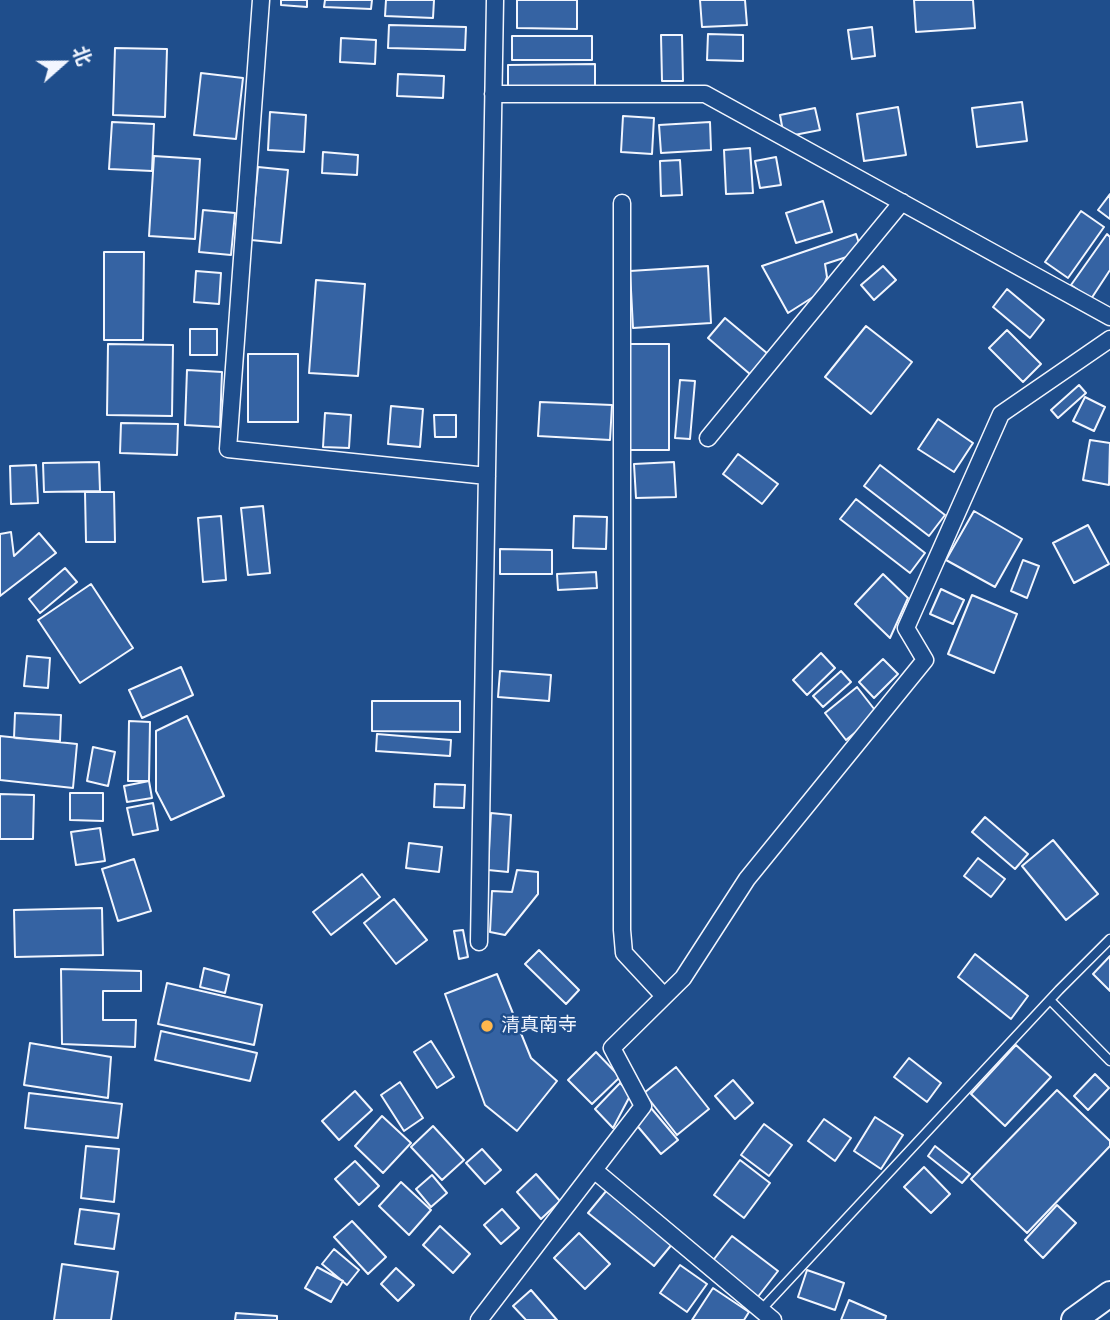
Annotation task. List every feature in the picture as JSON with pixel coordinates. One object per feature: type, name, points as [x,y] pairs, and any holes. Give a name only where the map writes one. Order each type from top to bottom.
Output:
[{"type":"main road","points":[[1074,1320],[1110,1294]]},
{"type":"street","points":[[261,0],[228,449],[487,476]]},
{"type":"street","points":[[480,942],[495,0]]},
{"type":"street","points":[[493,94],[705,94],[1110,317]]},
{"type":"street","points":[[708,438],[902,202]]},
{"type":"street","points":[[622,203],[622,930],[624,953],[664,996]]},
{"type":"street","points":[[479,1320],[643,1106],[612,1048],[682,978],[747,879],[925,660],[905,628],[1001,414],[1110,339]]},
{"type":"street","points":[[594,1170],[767,1315]]},
{"type":"lane","points":[[767,1315],[1050,1000],[1110,939]]},
{"type":"lane","points":[[1050,1000],[1110,1061]]},
{"type":"building","points":[[281,0],[307,0],[307,7],[281,5]]},
{"type":"building","points":[[325,0],[372,0],[371,9],[324,7]]},
{"type":"building","points":[[386,0],[434,0],[433,18],[385,16]]},
{"type":"building","points":[[517,0],[577,0],[577,29],[517,28]]},
{"type":"building","points":[[700,0],[745,0],[747,25],[702,27]]},
{"type":"building","points":[[914,0],[973,0],[975,28],[916,32]]},
{"type":"building","points":[[389,25],[466,27],[465,50],[388,48]]},
{"type":"building","points":[[872,27],[875,56],[852,59],[848,30]]},
{"type":"building","points":[[708,34],[743,35],[743,61],[707,60]]},
{"type":"building","points":[[661,35],[682,35],[683,81],[662,81]]},
{"type":"building","points":[[512,36],[592,36],[592,60],[512,60]]},
{"type":"building","points":[[341,38],[376,40],[375,64],[340,62]]},
{"type":"building","points":[[115,48],[167,49],[165,117],[113,115]]},
{"type":"building","points":[[595,64],[595,87],[508,87],[508,65]]},
{"type":"building","points":[[201,73],[243,78],[236,139],[194,135]]},
{"type":"building","points":[[398,74],[444,76],[443,98],[397,96]]},
{"type":"building","points":[[1022,102],[1027,141],[977,147],[972,108]]},
{"type":"building","points":[[898,107],[906,155],[864,161],[857,114]]},
{"type":"building","points":[[815,108],[820,130],[784,137],[780,115]]},
{"type":"building","points":[[270,112],[306,115],[304,152],[268,150]]},
{"type":"building","points":[[623,116],[654,118],[652,154],[621,152]]},
{"type":"building","points":[[112,122],[154,124],[152,171],[109,169]]},
{"type":"building","points":[[710,122],[711,150],[661,153],[659,125]]},
{"type":"building","points":[[750,148],[753,193],[726,194],[724,150]]},
{"type":"building","points":[[323,152],[358,155],[357,175],[322,173]]},
{"type":"building","points":[[154,156],[200,159],[195,239],[149,236]]},
{"type":"building","points":[[776,157],[781,185],[760,188],[755,161]]},
{"type":"building","points":[[680,160],[682,195],[661,196],[660,161]]},
{"type":"building","points":[[258,167],[288,170],[281,243],[251,240]]},
{"type":"building","points":[[1110,194],[1110,219],[1098,210]]},
{"type":"building","points":[[823,201],[832,232],[796,243],[786,213]]},
{"type":"building","points":[[203,210],[235,213],[231,255],[199,252]]},
{"type":"building","points":[[1081,211],[1104,227],[1068,278],[1045,262]]},
{"type":"building","points":[[856,234],[862,252],[825,264],[827,277],[821,292],[788,313],[762,266]]},
{"type":"building","points":[[1107,234],[1110,237],[1110,270],[1091,299],[1071,285]]},
{"type":"building","points":[[104,252],[144,252],[143,340],[104,340]]},
{"type":"building","points":[[708,266],[711,323],[633,328],[630,271]]},
{"type":"building","points":[[883,266],[896,280],[874,300],[861,285]]},
{"type":"building","points":[[196,271],[221,273],[219,304],[194,302]]},
{"type":"building","points":[[316,280],[365,284],[358,376],[309,373]]},
{"type":"building","points":[[1007,289],[1044,320],[1030,338],[993,307]]},
{"type":"building","points":[[725,318],[768,354],[751,375],[708,338]]},
{"type":"building","points":[[866,326],[912,362],[871,414],[825,377]]},
{"type":"building","points":[[190,329],[217,329],[217,355],[190,355]]},
{"type":"building","points":[[1007,330],[1041,364],[1023,382],[989,348]]},
{"type":"building","points":[[108,344],[173,345],[172,416],[107,415]]},
{"type":"building","points":[[630,344],[669,344],[669,450],[630,450]]},
{"type":"building","points":[[248,354],[298,354],[298,422],[248,422]]},
{"type":"building","points":[[187,370],[222,372],[220,427],[185,425]]},
{"type":"building","points":[[680,380],[695,381],[690,439],[675,438]]},
{"type":"building","points":[[1079,385],[1086,393],[1058,418],[1051,410]]},
{"type":"building","points":[[1085,397],[1105,407],[1094,431],[1073,421]]},
{"type":"building","points":[[540,402],[612,405],[610,440],[538,436]]},
{"type":"building","points":[[391,406],[423,409],[420,447],[388,444]]},
{"type":"building","points":[[325,413],[351,415],[349,448],[323,447]]},
{"type":"building","points":[[434,415],[456,415],[456,437],[435,437]]},
{"type":"building","points":[[938,419],[973,443],[954,472],[918,449]]},
{"type":"building","points":[[121,423],[178,424],[177,455],[120,453]]},
{"type":"building","points":[[1090,440],[1110,443],[1109,485],[1083,480]]},
{"type":"building","points":[[738,454],[778,484],[762,504],[723,474]]},
{"type":"building","points":[[99,462],[100,491],[44,492],[43,463]]},
{"type":"building","points":[[674,462],[676,497],[636,498],[634,464]]},
{"type":"building","points":[[36,465],[38,503],[11,504],[10,466]]},
{"type":"building","points":[[880,465],[945,515],[929,536],[864,486]]},
{"type":"building","points":[[85,492],[114,492],[115,542],[86,542]]},
{"type":"building","points":[[856,499],[925,553],[910,573],[840,519]]},
{"type":"building","points":[[263,506],[270,573],[248,575],[241,508]]},
{"type":"building","points":[[974,511],[1022,539],[995,587],[946,560]]},
{"type":"building","points":[[221,516],[226,580],[203,582],[198,518]]},
{"type":"building","points":[[574,516],[607,517],[606,549],[573,548]]},
{"type":"building","points":[[1088,525],[1109,564],[1074,583],[1053,543]]},
{"type":"building","points":[[11,532],[14,556],[39,533],[56,553],[0,596],[0,534]]},
{"type":"building","points":[[500,549],[552,550],[552,574],[500,574]]},
{"type":"building","points":[[1023,560],[1039,566],[1027,598],[1011,591]]},
{"type":"building","points":[[65,568],[77,582],[40,613],[29,599]]},
{"type":"building","points":[[596,572],[597,588],[558,590],[557,574]]},
{"type":"building","points":[[883,574],[908,598],[890,638],[855,604]]},
{"type":"building","points":[[91,584],[133,648],[80,683],[38,620]]},
{"type":"building","points":[[941,589],[964,600],[953,624],[930,614]]},
{"type":"building","points":[[972,595],[1017,614],[994,673],[948,654]]},
{"type":"building","points":[[821,653],[835,668],[807,695],[793,680]]},
{"type":"building","points":[[27,656],[50,658],[48,688],[24,686]]},
{"type":"building","points":[[883,659],[898,674],[874,698],[859,682]]},
{"type":"building","points":[[181,667],[193,695],[142,718],[129,690]]},
{"type":"building","points":[[500,671],[551,675],[549,701],[498,697]]},
{"type":"building","points":[[841,671],[851,682],[823,707],[813,696]]},
{"type":"building","points":[[857,687],[878,714],[846,740],[825,713]]},
{"type":"building","points":[[372,701],[460,701],[460,732],[372,731]]},
{"type":"building","points":[[15,713],[61,715],[60,741],[14,738]]},
{"type":"building","points":[[187,716],[224,796],[171,820],[156,791],[156,731]]},
{"type":"building","points":[[129,721],[150,722],[149,781],[128,781]]},
{"type":"building","points":[[377,734],[451,740],[450,756],[376,751]]},
{"type":"building","points":[[0,736],[77,744],[73,788],[0,780]]},
{"type":"building","points":[[93,747],[115,752],[108,786],[87,781]]},
{"type":"building","points":[[149,781],[152,798],[127,802],[124,786]]},
{"type":"building","points":[[435,784],[465,785],[464,808],[434,807]]},
{"type":"building","points":[[70,793],[103,793],[103,821],[70,820]]},
{"type":"building","points":[[0,794],[34,795],[33,839],[0,839]]},
{"type":"building","points":[[153,803],[158,830],[133,835],[127,808]]},
{"type":"building","points":[[491,813],[511,815],[508,872],[488,870]]},
{"type":"building","points":[[985,817],[1028,854],[1015,869],[972,832]]},
{"type":"building","points":[[100,828],[105,861],[76,865],[71,832]]},
{"type":"building","points":[[1053,840],[1098,894],[1066,920],[1022,866]]},
{"type":"building","points":[[409,843],[442,847],[439,872],[406,868]]},
{"type":"building","points":[[978,858],[1005,879],[991,897],[964,876]]},
{"type":"building","points":[[134,859],[151,911],[118,921],[102,869]]},
{"type":"building","points":[[517,870],[538,872],[538,894],[505,935],[490,932],[492,891],[512,892]]},
{"type":"building","points":[[362,874],[380,897],[331,935],[313,912]]},
{"type":"building","points":[[394,899],[427,940],[396,964],[364,923]]},
{"type":"building","points":[[102,908],[103,955],[15,957],[14,910]]},
{"type":"building","points":[[463,930],[468,957],[459,959],[454,931]]},
{"type":"building","points":[[539,950],[579,990],[566,1004],[525,964]]},
{"type":"building","points":[[975,954],[1028,996],[1011,1019],[958,977]]},
{"type":"building","points":[[1110,956],[1110,991],[1093,974]]},
{"type":"building","points":[[204,968],[229,975],[225,993],[200,987]]},
{"type":"building","points":[[61,969],[141,971],[141,991],[103,991],[103,1020],[136,1020],[135,1047],[62,1044]]},
{"type":"building","name":"清真南寺","points":[[497,974],[531,1058],[557,1081],[517,1131],[485,1105],[445,994]]},
{"type":"building","points":[[167,983],[262,1005],[254,1045],[158,1024]]},
{"type":"building","points":[[161,1031],[257,1053],[250,1081],[155,1060]]},
{"type":"building","points":[[431,1041],[454,1077],[437,1088],[414,1052]]},
{"type":"building","points":[[30,1043],[111,1057],[108,1098],[24,1085]]},
{"type":"building","points":[[1016,1045],[1051,1077],[1005,1126],[971,1094]]},
{"type":"building","points":[[596,1052],[620,1077],[592,1104],[568,1080]]},
{"type":"building","points":[[909,1058],[941,1083],[927,1102],[894,1077]]},
{"type":"building","points":[[676,1067],[709,1109],[677,1135],[644,1093]]},
{"type":"building","points":[[1095,1074],[1109,1088],[1088,1110],[1074,1096]]},
{"type":"building","points":[[733,1080],[753,1103],[735,1119],[715,1096]]},
{"type":"building","points":[[400,1082],[423,1118],[404,1131],[381,1095]]},
{"type":"building","points":[[620,1083],[631,1094],[613,1128],[595,1109]]},
{"type":"building","points":[[1057,1090],[1110,1141],[1110,1146],[1027,1233],[971,1179]]},
{"type":"building","points":[[355,1091],[372,1110],[339,1140],[322,1121]]},
{"type":"building","points":[[29,1093],[122,1104],[118,1138],[25,1128]]},
{"type":"building","points":[[651,1108],[678,1140],[661,1154],[634,1122]]},
{"type":"building","points":[[382,1116],[411,1143],[383,1173],[355,1146]]},
{"type":"building","points":[[875,1117],[903,1135],[881,1169],[854,1151]]},
{"type":"building","points":[[824,1119],[851,1138],[835,1161],[808,1141]]},
{"type":"building","points":[[764,1124],[792,1145],[769,1176],[741,1155]]},
{"type":"building","points":[[433,1126],[464,1160],[442,1180],[411,1147]]},
{"type":"building","points":[[86,1146],[119,1149],[114,1202],[81,1198]]},
{"type":"building","points":[[935,1146],[970,1174],[962,1183],[928,1156]]},
{"type":"building","points":[[482,1149],[501,1170],[485,1184],[466,1163]]},
{"type":"building","points":[[740,1160],[770,1183],[744,1218],[714,1195]]},
{"type":"building","points":[[355,1161],[379,1186],[359,1205],[335,1179]]},
{"type":"building","points":[[924,1167],[950,1194],[931,1213],[904,1187]]},
{"type":"building","points":[[536,1174],[560,1201],[541,1219],[517,1192]]},
{"type":"building","points":[[432,1175],[447,1193],[431,1207],[416,1189]]},
{"type":"building","points":[[401,1182],[431,1210],[409,1235],[379,1206]]},
{"type":"building","points":[[607,1190],[673,1243],[654,1266],[588,1213]]},
{"type":"building","points":[[1057,1205],[1076,1223],[1043,1258],[1025,1240]]},
{"type":"building","points":[[80,1209],[119,1214],[114,1249],[75,1244]]},
{"type":"building","points":[[502,1209],[519,1228],[501,1244],[484,1225]]},
{"type":"building","points":[[352,1221],[386,1257],[368,1274],[334,1237]]},
{"type":"building","points":[[440,1226],[470,1254],[453,1273],[423,1245]]},
{"type":"building","points":[[579,1233],[610,1264],[585,1289],[554,1258]]},
{"type":"building","points":[[732,1236],[778,1271],[757,1298],[711,1263]]},
{"type":"building","points":[[334,1249],[359,1270],[347,1285],[322,1264]]},
{"type":"building","points":[[62,1264],[118,1272],[111,1320],[54,1320]]},
{"type":"building","points":[[680,1265],[707,1284],[687,1312],[660,1293]]},
{"type":"building","points":[[317,1267],[343,1281],[331,1302],[305,1288]]},
{"type":"building","points":[[396,1268],[414,1285],[398,1301],[381,1284]]},
{"type":"building","points":[[807,1270],[844,1283],[835,1310],[798,1297]]},
{"type":"building","points":[[713,1288],[749,1312],[744,1320],[692,1320]]},
{"type":"building","points":[[531,1290],[557,1320],[526,1320],[513,1306]]},
{"type":"building","points":[[849,1300],[886,1316],[885,1320],[841,1320]]},
{"type":"building","points":[[236,1313],[277,1316],[277,1320],[235,1320]]},
{"type":"place","name":"清真南寺","points":[[487,1026]]}]
